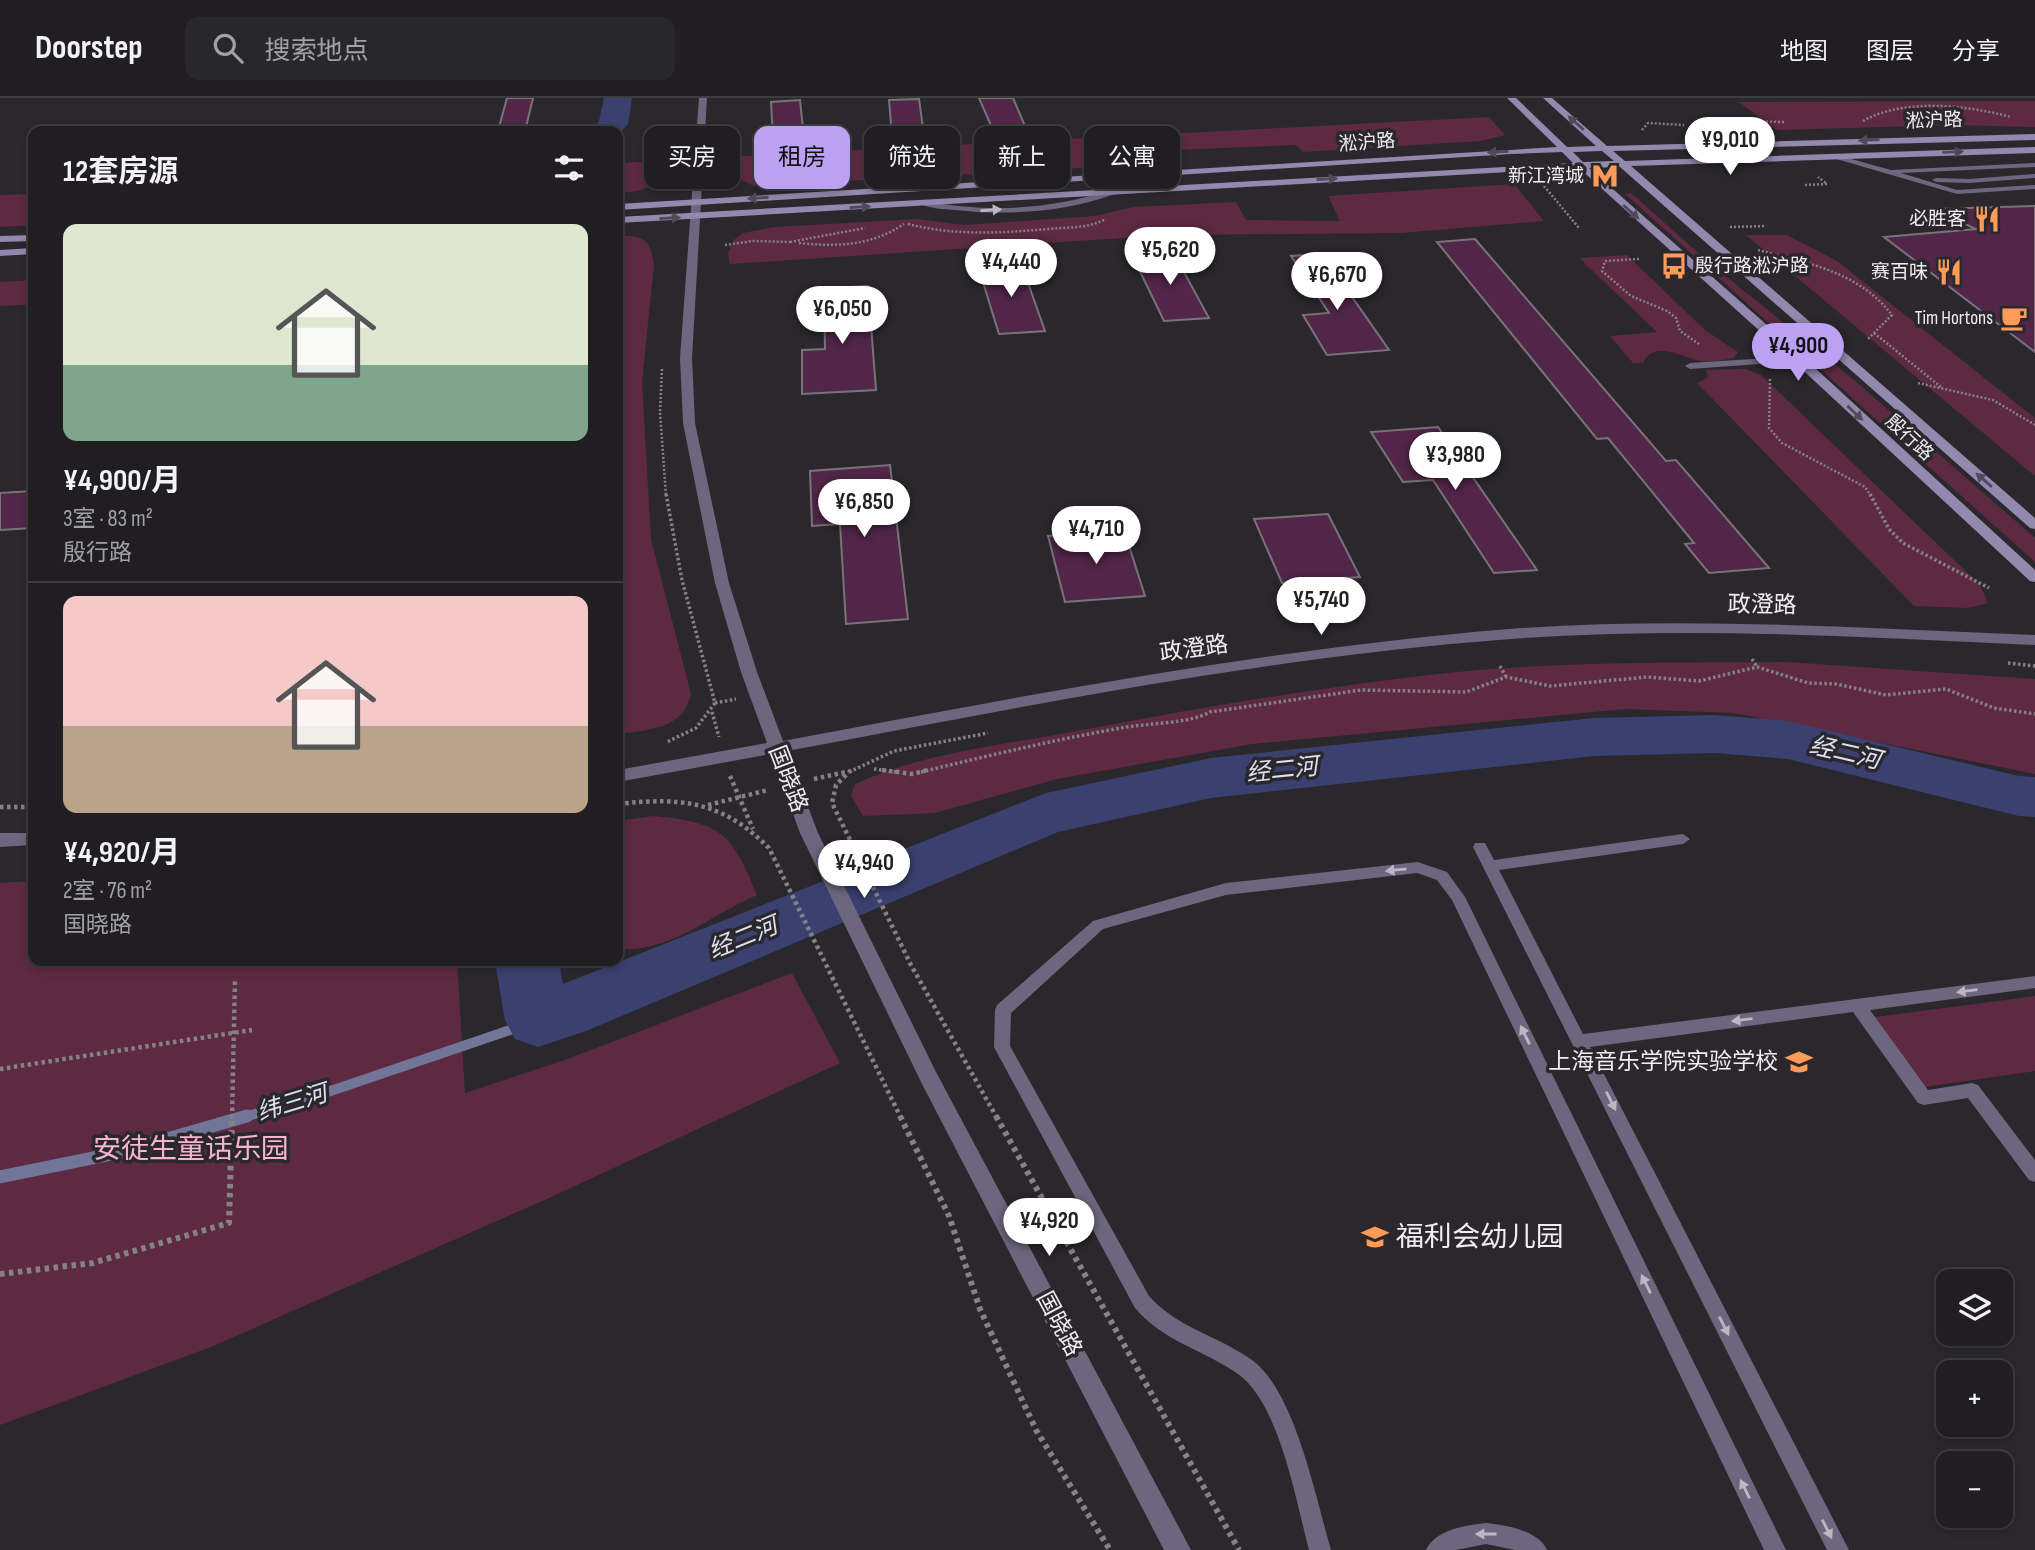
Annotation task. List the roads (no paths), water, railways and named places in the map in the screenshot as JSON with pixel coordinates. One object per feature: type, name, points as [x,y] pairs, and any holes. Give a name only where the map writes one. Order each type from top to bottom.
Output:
[{"type":"main road","name":"殷行路","points":[[1511,98],[1567,149],[1581,166],[1798,359],[2035,578]]},
{"type":"main road","name":"殷行路","points":[[1547,98],[2035,525]]},
{"type":"main road","name":"淞沪路","points":[[623,219],[695,209],[1567,149],[2035,136]]},
{"type":"main road","name":"淞沪路","points":[[623,207],[695,209],[923,203],[1581,166],[2035,150]]},
{"type":"main road","points":[[0,239],[28,237]]},
{"type":"main road","points":[[0,253],[28,251]]},
{"type":"street","name":"国晓路","points":[[703,98],[686,358],[689,422],[722,583],[776,748],[809,833],[929,1078],[1178,1550]]},
{"type":"street","name":"政澄路","points":[[623,775],[1153,679],[1379,647],[1513,634],[1778,628],[2035,640]]},
{"type":"street","points":[[0,840],[28,839]]},
{"type":"lane","points":[[1836,156],[1957,192],[2035,187]]},
{"type":"lane","points":[[1882,171],[2035,165]]},
{"type":"lane","points":[[1906,179],[1969,181],[2035,177]]},
{"type":"lane","points":[[1690,366],[1798,359]]},
{"type":"lane","points":[[1492,866],[1683,839]]},
{"type":"lane","points":[[1480,847],[1838,1550]]},
{"type":"lane","points":[[1320,1550],[1271,1396],[1261,1379],[1247,1367],[1156,1321],[1142,1302],[1002,1047],[1003,1010],[1098,925],[1226,889],[1418,867],[1442,876],[1458,897],[1775,1550]]},
{"type":"lane","points":[[1580,1041],[2035,982]]},
{"type":"lane","points":[[1857,1006],[1924,1098],[1972,1090],[2035,1174]]},
{"type":"lane","points":[[1437,1550],[1450,1540],[1466,1534],[1496,1534],[1536,1550]]},
{"type":"waterway","name":"纬三河","points":[[611,126],[618,98]]},
{"type":"waterway","name":"经二河","points":[[563,1012],[1046,814],[1211,778],[1594,737],[1715,734],[1788,740],[2019,796],[2035,797]]},
{"type":"waterway","name":"纬三河","points":[[528,966],[538,1020]]},
{"type":"waterway","name":"纬三河","points":[[241,1118],[316,1096],[563,1012]]},
{"type":"waterway","name":"纬三河","points":[[0,1177],[122,1152],[247,1116]]},
{"type":"place","name":"新江湾城","points":[[1605,176]]},
{"type":"place","name":"必胜客","points":[[1987,219]]},
{"type":"place","name":"殷行路淞沪路","points":[[1674,266]]},
{"type":"place","name":"赛百味","points":[[1949,272]]},
{"type":"place","name":"Tim Hortons","points":[[2014,318]]},
{"type":"place","name":"上海音乐学院实验学校","points":[[1799,1062]]},
{"type":"place","name":"福利会幼儿园","points":[[1375,1237]]},
{"type":"park label","name":"安徒生童话乐园","points":[[191,1149]]}]
